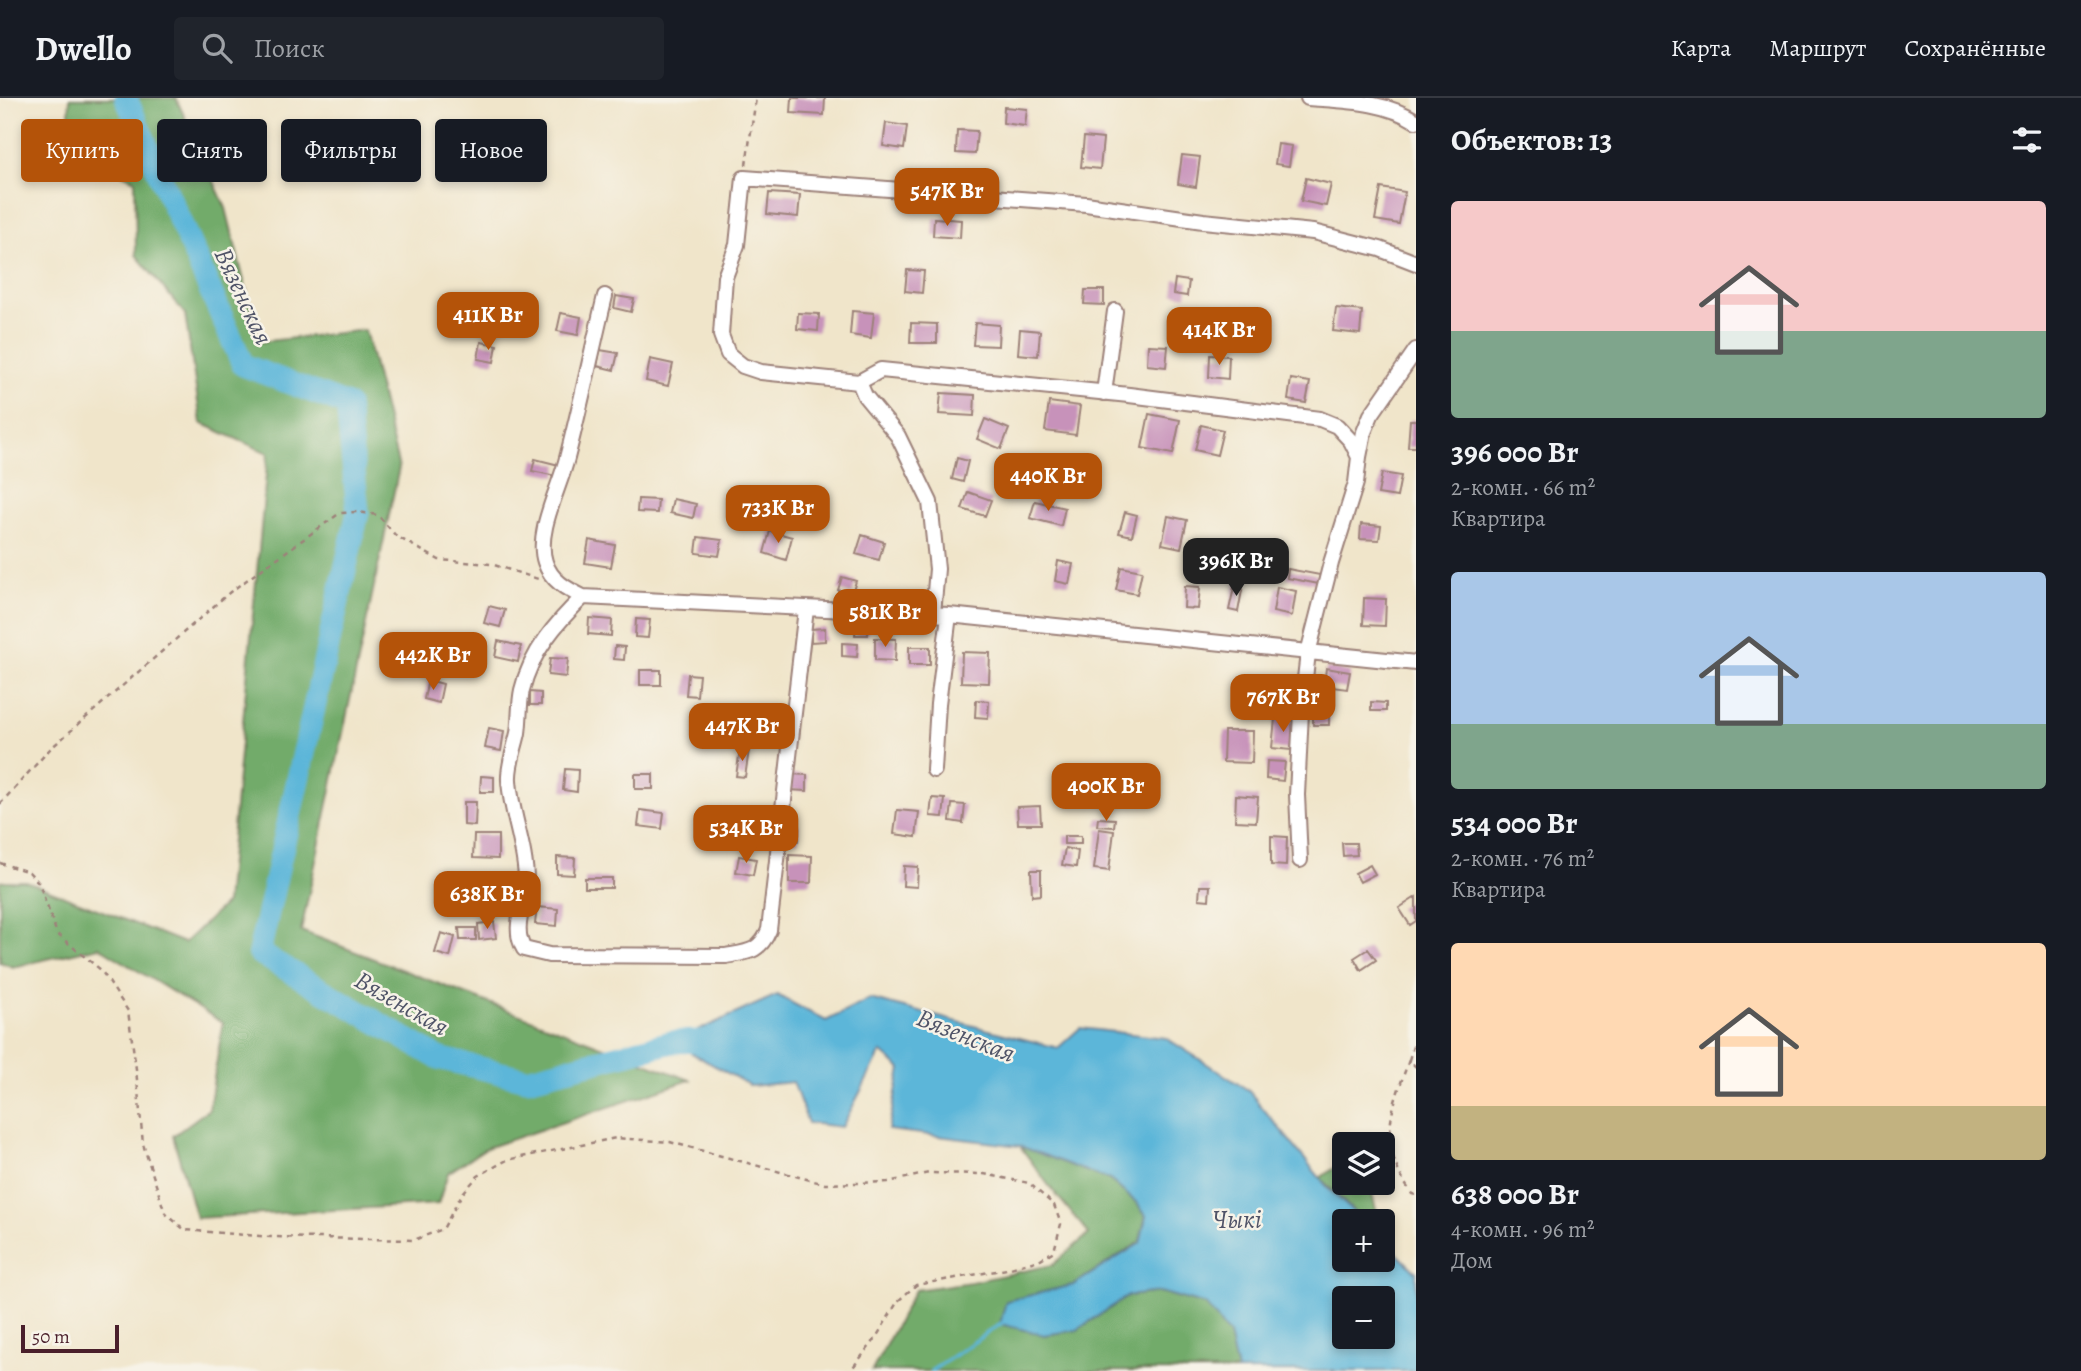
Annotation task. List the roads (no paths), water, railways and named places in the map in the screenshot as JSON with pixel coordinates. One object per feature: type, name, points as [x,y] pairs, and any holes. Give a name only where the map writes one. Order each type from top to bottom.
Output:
[{"type":"street","points":[[1308,98],[1367,103],[1401,111],[1416,121]]},
{"type":"street","points":[[1359,457],[1351,441],[1337,426],[1320,419],[881,370],[859,382],[761,372],[743,366],[728,354],[721,335],[725,277],[737,245],[744,178],[1086,204],[1203,221],[1313,232],[1380,249],[1416,263]]},
{"type":"street","points":[[605,296],[566,461],[547,521],[544,543],[545,562],[559,585],[583,597],[949,615],[1416,663]]},
{"type":"street","points":[[1104,393],[1115,311]]},
{"type":"street","points":[[1300,860],[1298,781],[1301,712],[1308,653],[1331,563],[1356,483],[1364,432],[1371,415],[1416,350]]},
{"type":"street","points":[[859,382],[864,396],[898,436],[930,502],[937,569],[933,614]]},
{"type":"street","points":[[583,597],[558,621],[526,676],[521,692],[521,715],[509,779],[526,883],[520,920],[521,944],[524,949],[549,955],[726,956],[750,951],[763,943],[769,930],[806,610]]},
{"type":"street","points":[[934,770],[938,704],[949,615]]},
{"type":"water","name":"Чыкі","points":[[777,995],[826,1021],[870,999],[1058,1048],[1080,1028],[1166,1038],[1248,1090],[1332,1195],[1350,1209],[1332,1209],[1332,1272],[1395,1272],[1395,1252],[1416,1272],[1416,1371],[1237,1371],[1229,1335],[1206,1305],[1160,1292],[1128,1296],[1077,1330],[1044,1335],[1000,1324],[1006,1301],[1073,1285],[1140,1243],[1146,1216],[1137,1203],[1110,1180],[1020,1146],[888,1130],[901,1069],[881,1052],[842,1127],[808,1123],[793,1082],[751,1086],[672,1042]]},
{"type":"waterway","name":"Вязенская","points":[[126,98],[243,365],[347,405],[358,512],[259,953],[438,1058],[527,1079],[672,1042],[703,1041]]},
{"type":"waterway","points":[[931,1371],[1002,1323]]}]
